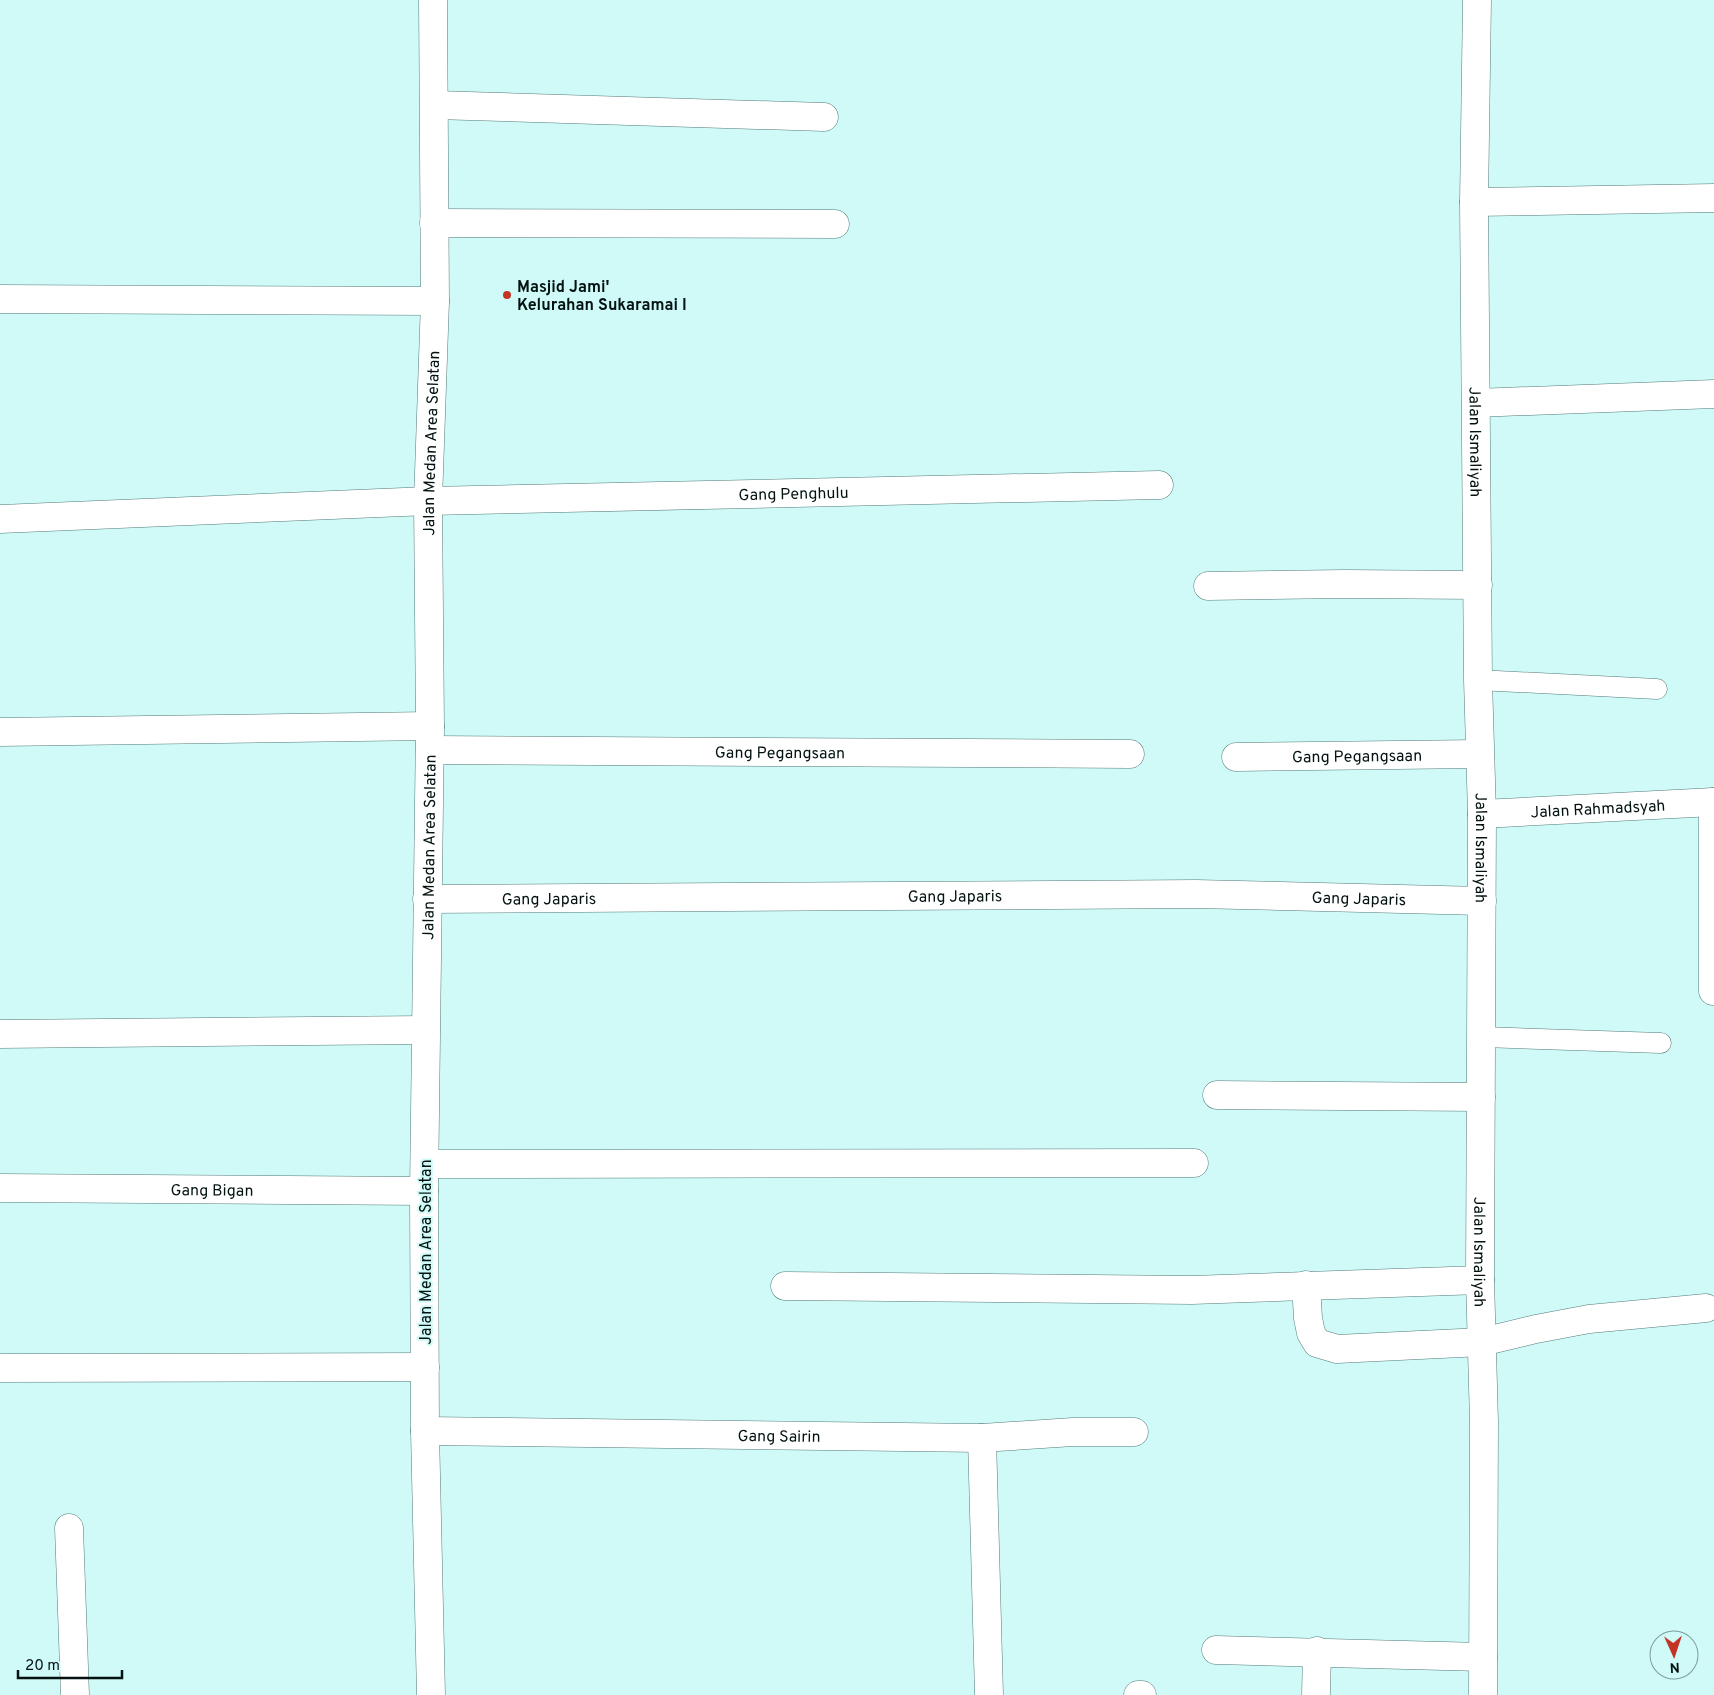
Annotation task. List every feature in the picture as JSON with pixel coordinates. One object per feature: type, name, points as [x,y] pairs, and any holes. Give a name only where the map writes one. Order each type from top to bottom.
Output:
[{"type":"street","name":"Jalan Medan Area Selatan","points":[[431,1695],[425,1431],[425,1030],[430,738],[428,501],[435,301],[433,0]]},
{"type":"street","name":"Jalan Ismaliyah","points":[[1477,0],[1474,202],[1478,680],[1482,814],[1483,1037],[1480,1280],[1482,1342],[1483,1695]]},
{"type":"street","points":[[434,106],[824,117]]},
{"type":"street","points":[[1474,202],[1714,198]]},
{"type":"street","points":[[434,223],[835,224]]},
{"type":"street","points":[[0,298],[435,301]]},
{"type":"street","points":[[1476,403],[1714,394]]},
{"type":"street","name":"Gang Penghulu","points":[[0,519],[428,501],[1159,485]]},
{"type":"street","points":[[1208,586],[1478,585]]},
{"type":"street","name":"Gang Pegangsaan","points":[[0,732],[430,738],[1130,754]]},
{"type":"street","name":"Gang Pegangsaan","points":[[1236,758],[1479,754]]},
{"type":"street","points":[[1713,802],[1713,991]]},
{"type":"street","name":"Jalan Rahmadsyah","points":[[1482,814],[1713,802]]},
{"type":"street","name":"Gang Japaris","points":[[427,899],[1196,894],[1482,901]]},
{"type":"street","points":[[0,1034],[425,1030]]},
{"type":"street","points":[[1217,1095],[1481,1096]]},
{"type":"street","name":"Gang Bigan","points":[[0,1188],[1194,1163]]},
{"type":"street","points":[[784,1286],[1192,1290],[1480,1280]]},
{"type":"street","points":[[1306,1285],[1311,1333],[1317,1343],[1337,1349],[1482,1342],[1536,1329],[1589,1320],[1706,1308]]},
{"type":"street","points":[[0,1368],[425,1367]]},
{"type":"street","name":"Gang Sairin","points":[[425,1431],[982,1438],[1073,1432],[1134,1432]]},
{"type":"street","points":[[982,1438],[989,1695]]},
{"type":"street","points":[[69,1528],[75,1695]]},
{"type":"street","points":[[1216,1650],[1317,1651],[1483,1657]]},
{"type":"street","points":[[1316,1695],[1317,1651]]},
{"type":"lane","points":[[1478,680],[1657,689]]},
{"type":"lane","points":[[1483,1037],[1661,1043]]},
{"type":"place","name":"Masjid Jami' Kelurahan Sukaramai I","points":[[507,295]]}]
